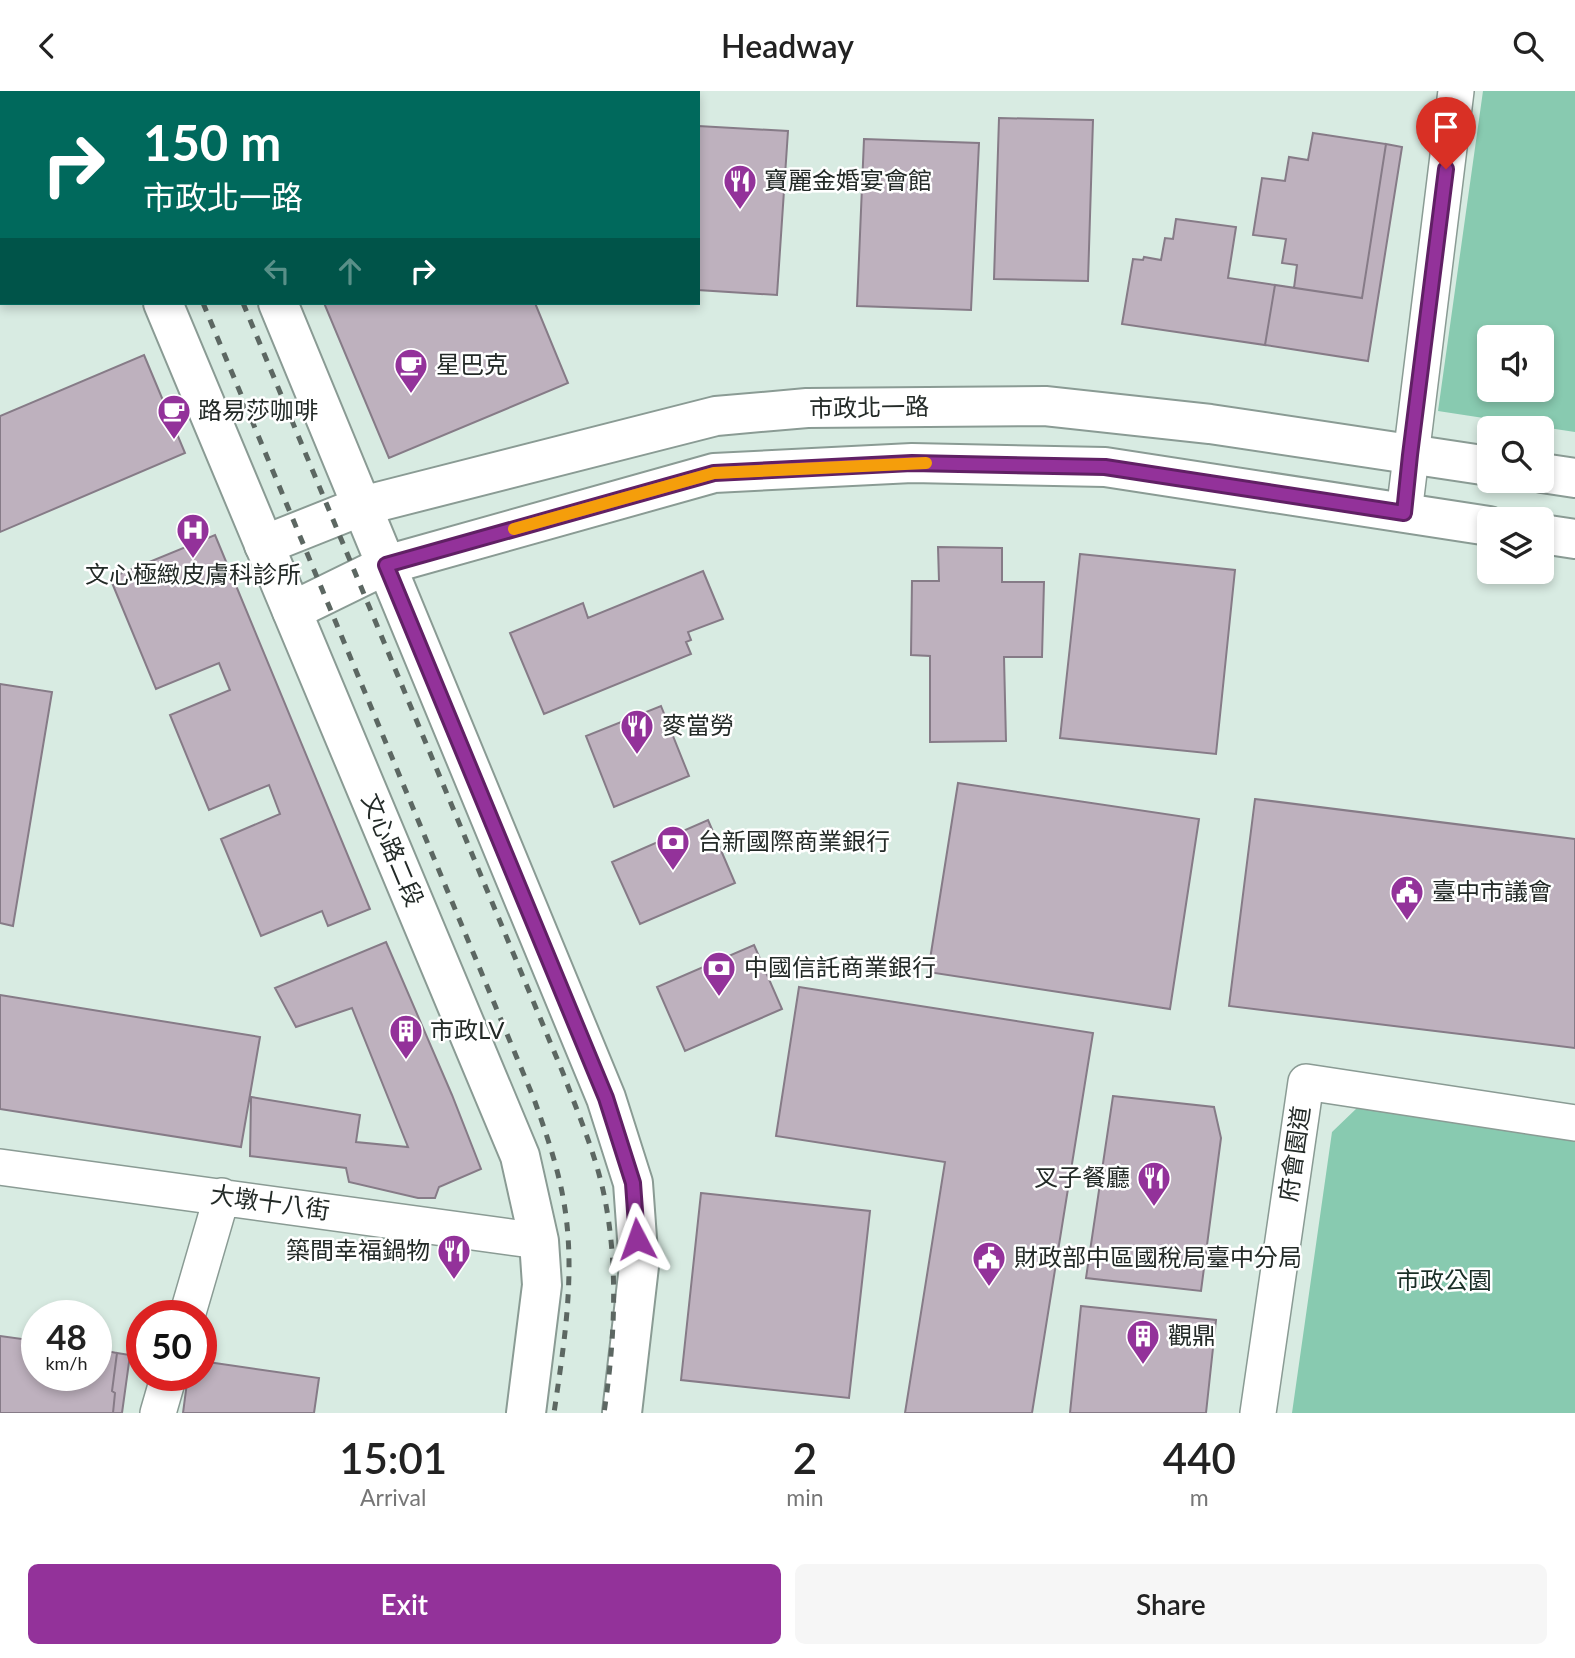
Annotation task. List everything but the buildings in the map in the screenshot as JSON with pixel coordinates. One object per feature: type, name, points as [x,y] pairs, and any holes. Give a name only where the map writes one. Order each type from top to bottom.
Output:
[{"type":"street","points":[[1404,513],[1456,91]]},
{"type":"street","name":"文心路二段","points":[[164,305],[520,1156],[539,1241],[542,1285],[526,1413]]},
{"type":"street","points":[[279,305],[606,1098],[633,1183],[639,1266],[621,1413]]},
{"type":"street","name":"市政北一路","points":[[264,545],[362,506],[716,416],[807,408],[1045,406],[1210,424],[1477,464]]},
{"type":"street","points":[[292,611],[386,565],[714,473],[912,463],[1105,467],[1477,524]]},
{"type":"street","points":[[1554,475],[1575,478]]},
{"type":"street","points":[[1554,536],[1575,539]]},
{"type":"street","name":"府會園道","points":[[1258,1413],[1306,1082],[1575,1123]]},
{"type":"street","name":"大墩十八街","points":[[0,1167],[539,1241]]},
{"type":"street","points":[[192,1300],[222,1196]]},
{"type":"street","points":[[158,1413],[164,1391]]},
{"type":"green space","points":[[1483,91],[1575,91],[1575,432],[1554,429],[1554,416],[1477,417],[1438,411]]},
{"type":"green space","name":"市政公園","points":[[1357,1108],[1575,1139],[1575,1413],[1292,1413],[1332,1132]]},
{"type":"railway","points":[[204,305],[534,1099],[547,1137],[564,1203],[569,1256],[567,1308],[554,1413]]},
{"type":"railway","points":[[244,305],[563,1073],[595,1160],[608,1218],[614,1301],[604,1413]]},
{"type":"slow traffic","points":[[514,529],[714,473],[926,463]]},
{"type":"place","name":"寶麗金婚宴會館","points":[[740,211]]},
{"type":"place","name":"星巴克","points":[[411,395]]},
{"type":"place","name":"路易莎咖啡","points":[[174,441]]},
{"type":"place","name":"文心極緻皮膚科診所","points":[[193,560]]},
{"type":"place","name":"麥當勞","points":[[637,756]]},
{"type":"place","name":"台新國際商業銀行","points":[[673,872]]},
{"type":"place","name":"臺中市議會","points":[[1407,922]]},
{"type":"place","name":"中國信託商業銀行","points":[[719,998]]},
{"type":"place","name":"市政LV","points":[[406,1061]]},
{"type":"place","name":"叉子餐廳","points":[[1154,1208]]},
{"type":"place","name":"築間幸福鍋物","points":[[454,1281]]},
{"type":"place","name":"財政部中區國稅局臺中分局","points":[[989,1288]]},
{"type":"place","name":"觀鼎","points":[[1143,1366]]},
{"type":"route","points":[[637,1239],[633,1183],[606,1098],[386,565],[714,473],[912,463],[1105,467],[1404,513],[1446,169]]}]
